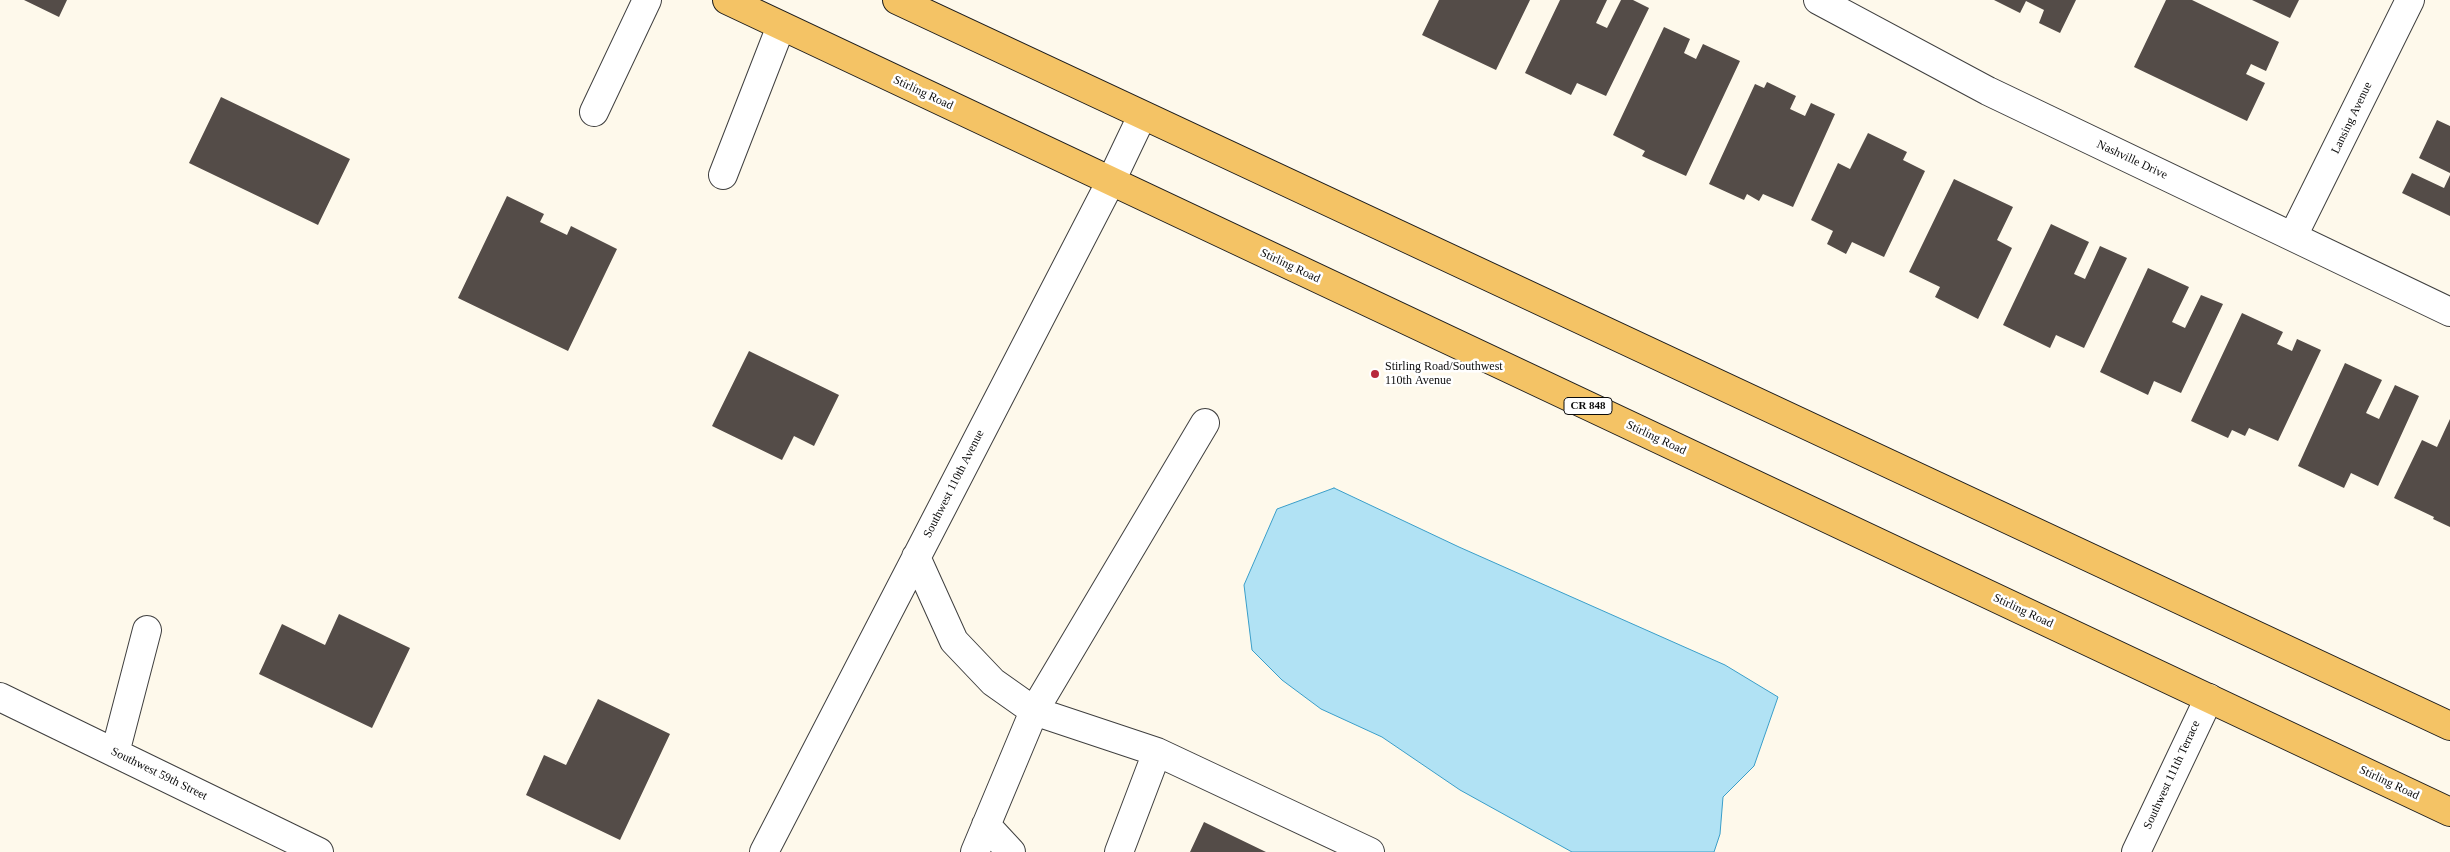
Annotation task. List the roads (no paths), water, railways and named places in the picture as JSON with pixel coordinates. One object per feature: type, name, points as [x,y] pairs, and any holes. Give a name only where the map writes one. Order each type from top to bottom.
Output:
[{"type":"main road","name":"Stirling Road","points":[[727,0],[2450,812]]},
{"type":"main road","points":[[897,0],[2450,726]]},
{"type":"street","points":[[594,112],[647,0]]},
{"type":"street","name":"Nashville Drive","points":[[1818,0],[1988,91],[2450,312]]},
{"type":"street","name":"Lansing Avenue","points":[[2293,236],[2410,0]]},
{"type":"street","points":[[723,174],[780,26]]},
{"type":"street","name":"Southwest 110th Avenue","points":[[764,852],[1142,116]]},
{"type":"street","points":[[975,852],[1034,711],[1205,423]]},
{"type":"street","points":[[916,557],[954,642],[993,682],[1034,711],[1157,752],[1370,852]]},
{"type":"street","points":[[115,753],[147,630]]},
{"type":"street","name":"Southwest 59th Street","points":[[0,697],[318,852]]},
{"type":"street","name":"Southwest 111th Terrace","points":[[2136,852],[2209,698]]},
{"type":"street","points":[[1118,852],[1157,752]]},
{"type":"street","points":[[986,825],[1011,852]]},
{"type":"water","points":[[1334,488],[1459,547],[1725,665],[1778,697],[1754,766],[1723,797],[1720,834],[1714,852],[1572,852],[1460,790],[1382,737],[1321,709],[1282,680],[1252,650],[1244,585],[1277,509]]},
{"type":"place","name":"Stirling Road/Southwest 110th Avenue","points":[[1375,374]]}]
